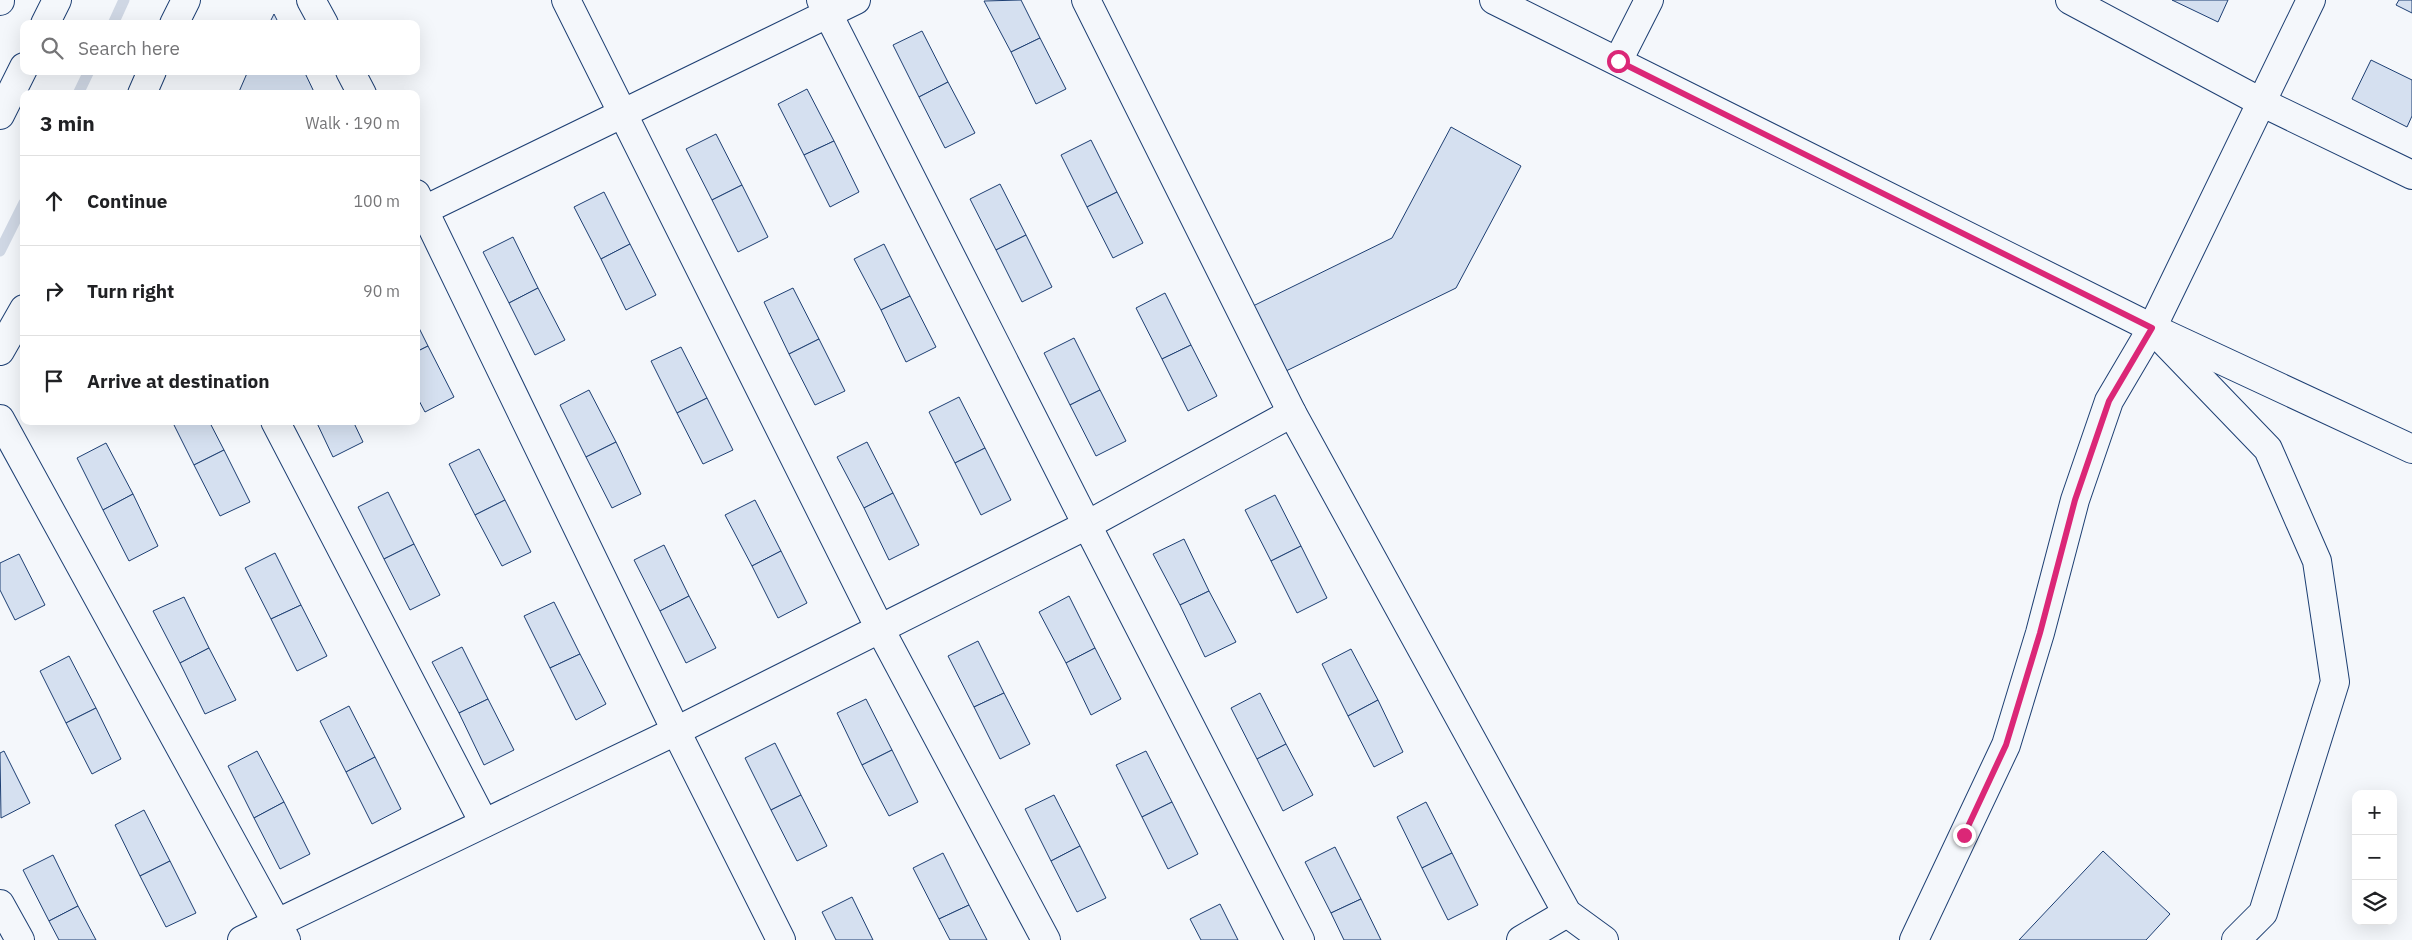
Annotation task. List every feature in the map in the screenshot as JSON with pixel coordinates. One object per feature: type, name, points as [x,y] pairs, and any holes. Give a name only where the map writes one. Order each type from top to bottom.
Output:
[{"type":"street","points":[[47,20],[57,0]]},
{"type":"street","points":[[176,20],[186,0]]},
{"type":"street","points":[[311,0],[322,20]]},
{"type":"street","points":[[566,0],[880,629],[1046,940]]},
{"type":"street","points":[[420,206],[622,114],[824,7],[856,0]]},
{"type":"street","points":[[1086,0],[1292,412],[1568,913],[1604,940]]},
{"type":"street","points":[[1494,0],[2152,328],[2412,449]]},
{"type":"street","points":[[1618,61],[1649,0]]},
{"type":"street","points":[[2070,0],[2261,102],[2412,175]]},
{"type":"street","points":[[1914,940],[2006,745],[2040,633],[2075,500],[2109,401],[2152,328],[2311,0]]},
{"type":"street","points":[[824,7],[1300,940]]},
{"type":"street","points":[[0,115],[20,75]]},
{"type":"street","points":[[144,90],[150,75]]},
{"type":"street","points":[[352,75],[360,90]]},
{"type":"street","points":[[420,208],[780,940]]},
{"type":"street","points":[[0,351],[20,316]]},
{"type":"street","points":[[2152,328],[2268,449],[2317,561],[2335,682],[2263,913],[2236,940]]},
{"type":"street","points":[[242,940],[282,931],[484,823],[676,731],[1087,525],[1292,412]]},
{"type":"street","points":[[9,419],[282,931]]},
{"type":"street","points":[[277,425],[484,823]]},
{"type":"street","points":[[0,904],[20,940]]},
{"type":"street","points":[[1522,940],[1568,913]]},
{"type":"building","points":[[1021,0],[1040,38],[1011,52],[984,1]]},
{"type":"building","points":[[2172,0],[2228,0],[2218,22]]},
{"type":"building","points":[[2399,0],[2412,0],[2412,13],[2396,5]]},
{"type":"building","points":[[274,14],[277,20],[271,20]]},
{"type":"building","points":[[922,31],[948,82],[919,97],[893,45]]},
{"type":"building","points":[[1040,38],[1066,89],[1036,104],[1011,52]]},
{"type":"building","points":[[2371,60],[2412,80],[2412,116],[2407,127],[2352,99]]},
{"type":"building","points":[[246,75],[306,75],[313,90],[240,90]]},
{"type":"building","points":[[948,82],[975,133],[945,148],[919,97]]},
{"type":"building","points":[[807,89],[834,141],[804,155],[778,104]]},
{"type":"building","points":[[1451,127],[1521,166],[1456,288],[1286,371],[1253,306],[1392,238]]},
{"type":"building","points":[[716,134],[742,185],[712,200],[686,149]]},
{"type":"building","points":[[1091,140],[1117,192],[1087,207],[1061,155]]},
{"type":"building","points":[[834,141],[859,192],[830,207],[804,155]]},
{"type":"building","points":[[1000,184],[1026,235],[996,250],[970,199]]},
{"type":"building","points":[[742,185],[768,237],[738,252],[712,200]]},
{"type":"building","points":[[604,192],[630,244],[601,259],[574,207]]},
{"type":"building","points":[[1117,192],[1143,243],[1113,258],[1087,207]]},
{"type":"building","points":[[1026,235],[1052,287],[1022,302],[996,250]]},
{"type":"building","points":[[513,237],[538,288],[509,303],[483,252]]},
{"type":"building","points":[[630,244],[656,295],[626,310],[601,259]]},
{"type":"building","points":[[884,244],[910,296],[881,310],[854,259]]},
{"type":"building","points":[[538,288],[565,340],[535,355],[509,303]]},
{"type":"building","points":[[793,288],[819,339],[789,354],[764,302]]},
{"type":"building","points":[[1165,293],[1191,345],[1162,359],[1136,308]]},
{"type":"building","points":[[910,296],[936,347],[906,362],[881,310]]},
{"type":"building","points":[[420,330],[428,346],[420,350]]},
{"type":"building","points":[[1074,338],[1100,390],[1070,405],[1044,353]]},
{"type":"building","points":[[819,339],[845,391],[815,405],[789,354]]},
{"type":"building","points":[[1191,345],[1217,396],[1188,411],[1162,359]]},
{"type":"building","points":[[428,346],[454,397],[425,412],[420,403],[420,350]]},
{"type":"building","points":[[681,347],[707,398],[677,413],[651,361]]},
{"type":"building","points":[[589,390],[616,442],[586,457],[560,405]]},
{"type":"building","points":[[1100,390],[1126,441],[1096,456],[1070,405]]},
{"type":"building","points":[[959,397],[985,448],[955,463],[929,412]]},
{"type":"building","points":[[707,398],[733,450],[703,464],[677,413]]},
{"type":"building","points":[[174,425],[211,425],[224,450],[194,465]]},
{"type":"building","points":[[318,425],[355,425],[363,442],[333,457]]},
{"type":"building","points":[[616,442],[641,494],[612,508],[586,457]]},
{"type":"building","points":[[867,442],[893,493],[864,508],[837,457]]},
{"type":"building","points":[[106,443],[133,494],[103,510],[77,458]]},
{"type":"building","points":[[985,448],[1011,500],[981,515],[955,463]]},
{"type":"building","points":[[479,449],[505,500],[475,515],[449,464]]},
{"type":"building","points":[[224,450],[250,502],[220,516],[194,465]]},
{"type":"building","points":[[388,492],[414,544],[384,559],[358,507]]},
{"type":"building","points":[[893,493],[919,545],[889,560],[864,508]]},
{"type":"building","points":[[133,494],[158,546],[129,561],[103,510]]},
{"type":"building","points":[[1275,495],[1301,546],[1271,561],[1245,510]]},
{"type":"building","points":[[505,500],[531,552],[502,566],[475,515]]},
{"type":"building","points":[[755,500],[781,551],[752,566],[725,515]]},
{"type":"building","points":[[1184,539],[1209,591],[1180,605],[1153,554]]},
{"type":"building","points":[[414,544],[440,595],[410,610],[384,559]]},
{"type":"building","points":[[664,545],[689,596],[660,611],[634,560]]},
{"type":"building","points":[[1301,546],[1327,598],[1297,613],[1271,561]]},
{"type":"building","points":[[781,551],[807,603],[778,618],[752,566]]},
{"type":"building","points":[[275,553],[301,605],[271,619],[245,568]]},
{"type":"building","points":[[19,554],[45,605],[15,620],[0,590],[0,563]]},
{"type":"building","points":[[1209,591],[1236,642],[1205,657],[1180,605]]},
{"type":"building","points":[[689,596],[716,648],[686,663],[660,611]]},
{"type":"building","points":[[1069,596],[1095,648],[1066,663],[1039,612]]},
{"type":"building","points":[[184,597],[209,648],[180,663],[153,611]]},
{"type":"building","points":[[554,602],[580,654],[550,668],[524,616]]},
{"type":"building","points":[[301,605],[327,656],[297,671],[271,619]]},
{"type":"building","points":[[978,641],[1004,693],[974,707],[948,656]]},
{"type":"building","points":[[462,647],[488,699],[459,713],[432,662]]},
{"type":"building","points":[[209,648],[236,700],[205,714],[180,663]]},
{"type":"building","points":[[1095,648],[1121,699],[1091,715],[1066,663]]},
{"type":"building","points":[[1351,649],[1378,700],[1348,716],[1322,664]]},
{"type":"building","points":[[580,654],[606,704],[576,720],[550,668]]},
{"type":"building","points":[[69,656],[96,708],[66,723],[40,671]]},
{"type":"building","points":[[1004,693],[1030,744],[1000,759],[974,707]]},
{"type":"building","points":[[1260,693],[1286,744],[1257,759],[1231,708]]},
{"type":"building","points":[[488,699],[514,750],[484,765],[459,713]]},
{"type":"building","points":[[866,699],[892,750],[862,765],[837,713]]},
{"type":"building","points":[[1378,700],[1403,752],[1374,767],[1348,716]]},
{"type":"building","points":[[349,706],[375,757],[346,772],[320,721]]},
{"type":"building","points":[[96,708],[121,759],[92,774],[66,723]]},
{"type":"building","points":[[775,743],[801,795],[771,810],[745,758]]},
{"type":"building","points":[[1286,744],[1313,795],[1283,811],[1257,759]]},
{"type":"building","points":[[892,750],[918,802],[889,816],[862,765]]},
{"type":"building","points":[[4,751],[30,803],[1,818],[0,753]]},
{"type":"building","points":[[257,751],[284,802],[254,818],[228,766]]},
{"type":"building","points":[[1146,751],[1172,802],[1142,817],[1116,765]]},
{"type":"building","points":[[375,757],[401,809],[372,824],[346,772]]},
{"type":"building","points":[[801,795],[827,846],[797,861],[771,810]]},
{"type":"building","points":[[1054,795],[1080,846],[1051,861],[1025,809]]},
{"type":"building","points":[[284,802],[310,854],[280,869],[254,818]]},
{"type":"building","points":[[1172,802],[1198,854],[1168,869],[1142,817]]},
{"type":"building","points":[[1426,802],[1452,853],[1422,868],[1397,817]]},
{"type":"building","points":[[144,810],[170,861],[140,876],[115,825]]},
{"type":"building","points":[[1080,846],[1106,898],[1077,912],[1051,861]]},
{"type":"building","points":[[1335,847],[1361,899],[1331,913],[1305,862]]},
{"type":"building","points":[[2103,851],[2170,914],[2146,940],[2019,940]]},
{"type":"building","points":[[943,853],[969,905],[939,919],[913,868]]},
{"type":"building","points":[[1452,853],[1478,905],[1448,920],[1422,868]]},
{"type":"building","points":[[53,855],[78,906],[49,921],[23,870]]},
{"type":"building","points":[[170,861],[196,913],[166,927],[140,876]]},
{"type":"building","points":[[852,897],[873,940],[836,940],[822,912]]},
{"type":"building","points":[[1361,899],[1381,940],[1344,940],[1331,913]]},
{"type":"building","points":[[1220,904],[1238,940],[1201,940],[1190,919]]},
{"type":"building","points":[[969,905],[987,940],[950,940],[939,919]]},
{"type":"building","points":[[78,906],[96,940],[59,940],[49,921]]},
{"type":"waterway","points":[[115,20],[124,0]]},
{"type":"waterway","points":[[80,90],[87,75]]},
{"type":"waterway","points":[[0,251],[20,211]]},
{"type":"route","points":[[1618,61],[2152,328],[2109,401],[2075,500],[2040,633],[2006,745],[1964,835]]}]
